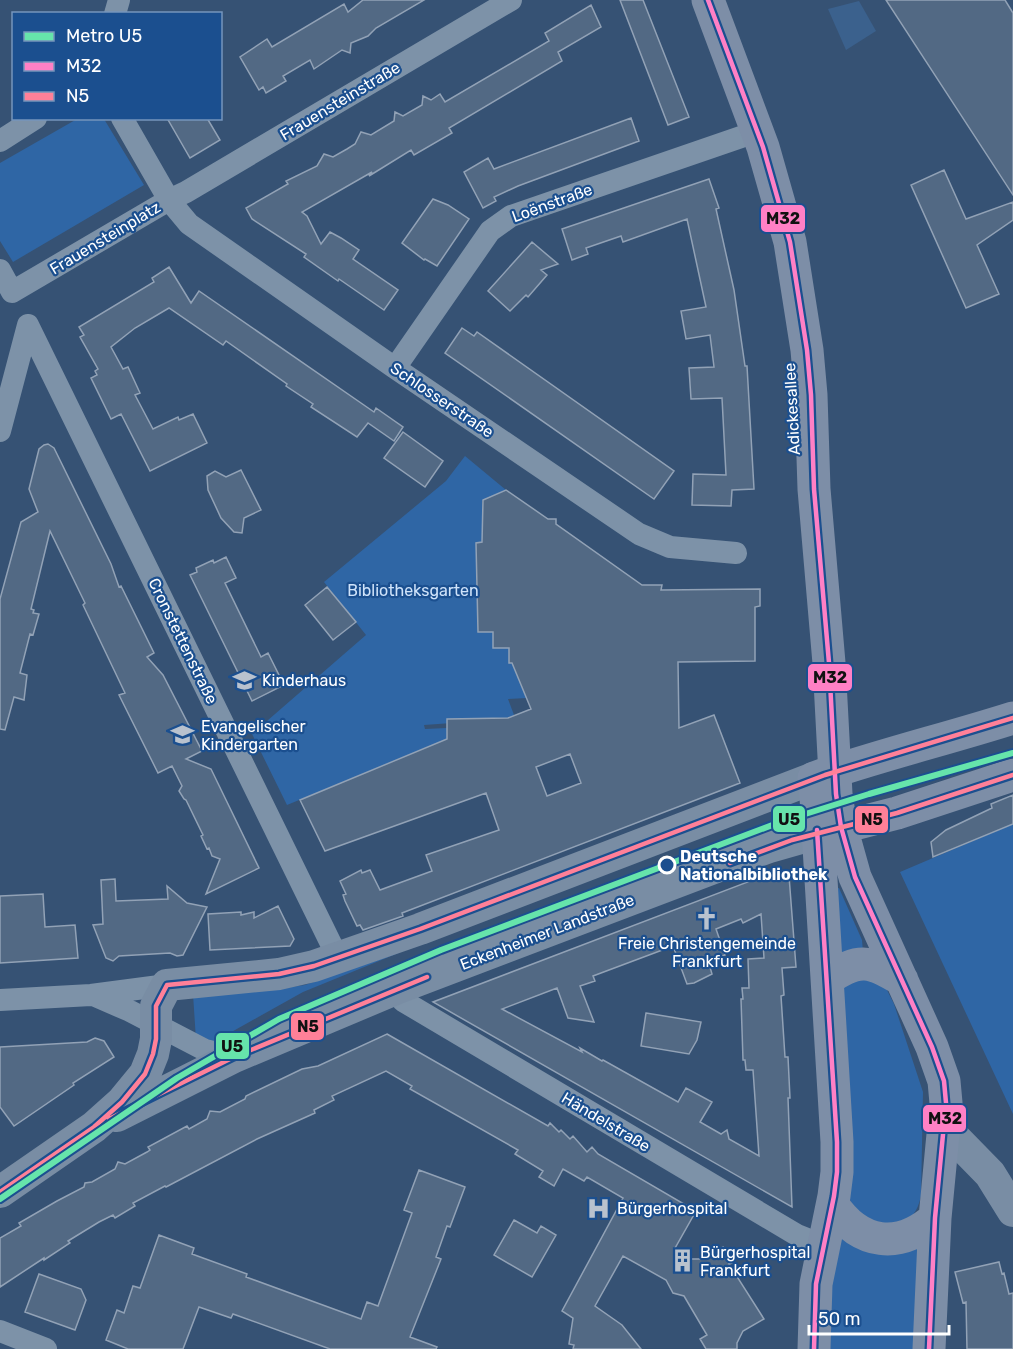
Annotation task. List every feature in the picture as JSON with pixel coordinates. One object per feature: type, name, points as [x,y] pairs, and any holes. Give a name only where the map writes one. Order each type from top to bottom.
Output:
[{"type":"main road","name":"Adickesallee","points":[[689,0],[741,137],[765,219],[787,337],[829,830]]},
{"type":"main road","name":"Adickesallee","points":[[708,0],[764,147],[790,242],[807,350],[814,489],[829,663],[824,775]]},
{"type":"main road","points":[[167,985],[279,974],[338,958],[824,775],[1013,718]]},
{"type":"main road","name":"Eckenheimer Landstraße","points":[[94,1126],[234,1057],[398,988],[769,847],[897,813],[1013,775]]},
{"type":"main road","points":[[814,1349],[816,1284],[822,1245],[833,1205],[837,1172],[828,979],[829,830]]},
{"type":"main road","points":[[829,830],[855,877],[932,1047],[944,1081],[946,1103],[935,1218],[929,1349]]},
{"type":"main road","points":[[828,979],[844,968],[861,963],[882,968],[902,980]]},
{"type":"main road","name":"Eckenheimer Landstraße","points":[[0,1192],[94,1126],[122,1102],[145,1074],[153,1054],[157,1025],[156,1006],[167,985]]},
{"type":"main road","points":[[944,1127],[990,1174],[1013,1210]]},
{"type":"main road","points":[[833,1205],[841,1218],[856,1230],[879,1239],[908,1236],[923,1229],[935,1218]]},
{"type":"street","name":"Frauensteinstraße","points":[[169,200],[510,0]]},
{"type":"street","points":[[0,141],[33,120]]},
{"type":"street","name":"Frauensteinplatz","points":[[0,270],[12,292],[33,282],[169,200],[123,120]]},
{"type":"street","name":"Loënstraße","points":[[394,368],[490,231],[511,216],[741,137]]},
{"type":"street","name":"Schlosserstraße","points":[[169,200],[189,224],[394,368],[639,534],[670,547],[736,554]]},
{"type":"street","name":"Cronstettenstraße","points":[[0,431],[28,325],[338,958]]},
{"type":"street","points":[[0,1000],[91,995],[167,985]]},
{"type":"street","name":"Händelstraße","points":[[398,988],[403,1001],[797,1236],[822,1245]]},
{"type":"street","points":[[91,995],[205,1050],[234,1057]]},
{"type":"street","points":[[0,1331],[46,1349]]},
{"type":"green space","points":[[75,120],[105,120],[144,185],[13,262],[0,241],[0,163]]},
{"type":"green space","name":"Bibliotheksgarten","points":[[465,456],[506,490],[482,501],[483,515],[502,542],[476,543],[478,631],[493,632],[493,648],[509,648],[527,663],[527,698],[508,699],[514,715],[508,719],[424,725],[425,729],[447,728],[447,739],[287,805],[252,734],[366,635],[324,582],[446,481]]},
{"type":"green space","points":[[1013,824],[1013,1114],[900,872]]},
{"type":"green space","points":[[839,888],[862,940],[863,952],[841,958],[833,889]]},
{"type":"green space","points":[[401,952],[303,992],[210,1044],[196,1040],[193,994],[305,985]]},
{"type":"green space","points":[[844,979],[882,980],[894,1004],[923,1092],[921,1196],[914,1214],[895,1225],[867,1227],[846,1194],[842,989]]},
{"type":"green space","points":[[841,1232],[922,1235],[921,1349],[825,1349],[825,1323]]},
{"type":"shaded area","points":[[859,1],[876,31],[846,50],[828,9]]},
{"type":"building","points":[[363,0],[424,0],[376,28],[368,36],[351,43],[350,53],[342,50],[314,69],[310,60],[283,76],[286,81],[266,93],[263,87],[259,90],[240,57],[267,39],[272,47],[344,4],[348,12]]},
{"type":"building","points":[[620,0],[643,0],[689,117],[668,125]]},
{"type":"building","points":[[886,0],[1005,0],[1013,13],[1013,195]]},
{"type":"building","points":[[591,5],[601,27],[558,52],[562,61],[449,128],[452,133],[414,155],[411,150],[369,176],[372,172],[302,212],[307,216],[321,244],[330,232],[341,238],[359,250],[353,259],[398,290],[384,310],[339,279],[338,281],[304,257],[306,254],[252,219],[246,208],[288,184],[286,181],[317,166],[324,154],[333,157],[347,149],[355,144],[361,132],[371,135],[394,121],[395,112],[403,116],[422,105],[423,96],[431,100],[440,94],[445,102],[549,41],[545,33]]},
{"type":"building","points":[[631,118],[639,141],[518,186],[494,197],[496,201],[483,208],[464,172],[488,158],[494,169]]},
{"type":"building","points":[[168,120],[208,120],[220,140],[190,158]]},
{"type":"building","points":[[944,170],[966,219],[1013,202],[1013,220],[977,245],[999,294],[966,308],[911,185]]},
{"type":"building","points":[[709,179],[719,208],[716,209],[734,290],[745,366],[747,366],[754,489],[732,490],[731,506],[692,505],[693,474],[726,475],[722,398],[691,399],[689,368],[714,367],[710,335],[686,339],[681,311],[706,307],[687,219],[623,242],[621,236],[586,248],[588,254],[572,260],[562,229]]},
{"type":"building","points":[[433,199],[448,205],[469,219],[437,266],[424,260],[402,243]]},
{"type":"building","points":[[532,242],[558,264],[541,270],[547,275],[528,297],[526,295],[510,311],[488,291]]},
{"type":"building","points":[[169,267],[191,303],[199,291],[374,412],[376,408],[403,427],[394,441],[368,423],[357,437],[311,407],[313,404],[226,341],[223,345],[169,308],[135,328],[111,347],[123,369],[128,367],[140,393],[135,395],[153,429],[178,417],[179,420],[193,414],[207,443],[150,471],[121,414],[111,419],[91,378],[97,375],[95,371],[98,369],[80,337],[84,335],[79,327],[154,282],[152,278]]},
{"type":"building","points":[[462,328],[474,336],[477,332],[674,471],[654,499],[445,353]]},
{"type":"building","points":[[403,432],[443,461],[425,487],[384,458]]},
{"type":"building","points":[[48,444],[54,448],[111,564],[119,587],[121,586],[154,653],[147,657],[163,675],[202,751],[186,759],[211,769],[259,868],[206,894],[220,859],[212,856],[209,848],[207,849],[201,836],[203,835],[186,800],[179,791],[182,786],[172,766],[158,773],[119,695],[125,693],[50,531],[31,609],[34,610],[33,613],[39,614],[33,635],[30,634],[20,673],[27,675],[24,700],[14,697],[5,730],[0,729],[0,599],[21,522],[38,512],[29,489],[39,449]]},
{"type":"building","points":[[241,470],[261,510],[244,518],[242,533],[234,532],[221,518],[208,490],[207,476],[215,471],[226,477]]},
{"type":"building","points":[[506,490],[548,519],[556,519],[556,524],[642,585],[662,585],[661,590],[760,589],[760,606],[755,607],[755,661],[678,662],[679,728],[714,715],[740,783],[363,930],[360,925],[357,926],[345,901],[343,895],[346,894],[340,881],[361,870],[362,873],[370,870],[380,890],[432,871],[426,855],[499,830],[486,793],[325,851],[300,800],[447,739],[447,719],[508,718],[531,709],[512,663],[509,663],[509,648],[493,648],[493,632],[478,632],[476,543],[482,542],[483,500]],"holes":[[[570,754],[581,783],[547,796],[536,767]]]},
{"type":"building","points":[[226,557],[236,578],[225,583],[261,657],[268,653],[284,685],[252,701],[190,575],[197,572],[196,568]]},
{"type":"building","points":[[327,587],[356,622],[333,640],[305,605]]},
{"type":"building","points":[[1013,795],[1013,824],[933,857],[931,842],[946,830],[992,808],[991,804]]},
{"type":"building","points":[[779,870],[789,876],[796,967],[782,968],[784,995],[781,996],[785,1057],[788,1057],[792,1207],[433,1002]],"holes":[[[761,914],[764,958],[748,959],[749,988],[742,988],[743,999],[741,999],[743,1060],[745,1060],[746,1070],[753,1070],[759,1156],[729,1139],[727,1130],[721,1134],[700,1122],[712,1102],[686,1088],[678,1102],[603,1060],[580,1048],[582,1052],[502,1009],[557,988],[568,1018],[594,1022],[580,986],[595,981],[593,976],[673,946],[687,984],[694,983],[712,974],[708,960],[725,955],[716,929],[741,919],[743,923]]]},
{"type":"building","points":[[115,879],[116,901],[168,899],[167,886],[187,903],[207,907],[183,955],[177,956],[170,953],[119,956],[113,961],[106,958],[93,925],[103,924],[101,880]]},
{"type":"building","points":[[43,894],[45,927],[75,925],[78,958],[0,963],[0,896]]},
{"type":"building","points":[[278,906],[294,939],[290,946],[210,950],[208,914],[241,912],[241,915],[254,912],[254,918]]},
{"type":"building","points":[[646,1013],[701,1022],[697,1040],[689,1054],[641,1046]]},
{"type":"building","points":[[387,1034],[548,1126],[550,1123],[570,1139],[573,1136],[587,1152],[592,1147],[598,1154],[696,1211],[674,1250],[690,1259],[702,1259],[723,1247],[732,1263],[729,1264],[764,1319],[743,1331],[737,1343],[737,1349],[706,1349],[700,1339],[707,1335],[684,1296],[673,1293],[666,1280],[623,1256],[595,1306],[622,1325],[641,1349],[573,1349],[574,1345],[569,1344],[573,1318],[562,1311],[623,1198],[587,1177],[584,1181],[563,1169],[554,1186],[539,1177],[543,1171],[515,1154],[518,1150],[410,1089],[412,1086],[386,1071],[332,1096],[334,1100],[314,1110],[315,1113],[257,1139],[165,1186],[133,1203],[135,1206],[115,1218],[113,1215],[99,1222],[0,1287],[0,1238],[21,1226],[19,1223],[84,1187],[85,1183],[92,1182],[115,1169],[118,1162],[125,1164],[150,1150],[148,1147],[187,1126],[189,1129],[207,1119],[210,1111],[220,1112],[245,1099],[246,1096],[302,1069],[318,1066]]},
{"type":"building","points":[[95,1038],[104,1041],[114,1057],[73,1083],[74,1085],[14,1126],[0,1107],[0,1047],[87,1042]]},
{"type":"building","points":[[419,1170],[465,1187],[450,1227],[447,1226],[436,1257],[441,1259],[410,1337],[437,1347],[436,1349],[330,1349],[233,1314],[231,1318],[199,1307],[183,1349],[128,1349],[106,1340],[117,1310],[124,1313],[133,1286],[140,1288],[159,1235],[194,1248],[192,1254],[247,1274],[246,1277],[361,1319],[367,1302],[378,1306],[412,1213],[404,1210]]},
{"type":"building","points":[[514,1220],[537,1233],[541,1226],[556,1235],[532,1277],[494,1255]]},
{"type":"building","points":[[999,1262],[1009,1294],[1013,1293],[1013,1349],[967,1349],[966,1302],[963,1303],[955,1272]]},
{"type":"building","points":[[39,1274],[81,1289],[86,1300],[75,1330],[25,1312]]},
{"type":"metro line","name":"U5","points":[[0,1199],[177,1078],[279,1019],[441,950],[783,821],[1013,753]]},
{"type":"transit line","name":"M32","points":[[708,0],[763,147],[790,242],[807,350],[811,395],[814,489],[829,663],[836,794],[841,827],[855,877],[932,1047],[944,1081],[946,1103],[935,1218],[929,1349]]},
{"type":"transit line","name":"N5","points":[[0,1192],[94,1127],[122,1102],[145,1074],[156,1039],[156,1006],[167,985],[279,974],[314,966],[420,929],[825,775],[1013,718]]},
{"type":"transit line","name":"N5","points":[[730,863],[792,840],[897,813],[1013,775]]},
{"type":"transit line","name":"M32","points":[[814,1349],[816,1284],[837,1172],[817,830]]},
{"type":"transit line","name":"N5","points":[[109,1119],[234,1057],[427,977]]},
{"type":"place","name":"Kinderhaus","points":[[244,680]]},
{"type":"place","name":"Evangelischer Kindergarten","points":[[183,735]]},
{"type":"place","name":"Deutsche Nationalbibliothek","points":[[667,865]]},
{"type":"place","name":"Freie Christengemeinde Frankfurt","points":[[707,918]]},
{"type":"place","name":"Bürgerhospital","points":[[599,1208]]},
{"type":"place","name":"Bürgerhospital Frankfurt","points":[[682,1261]]}]
